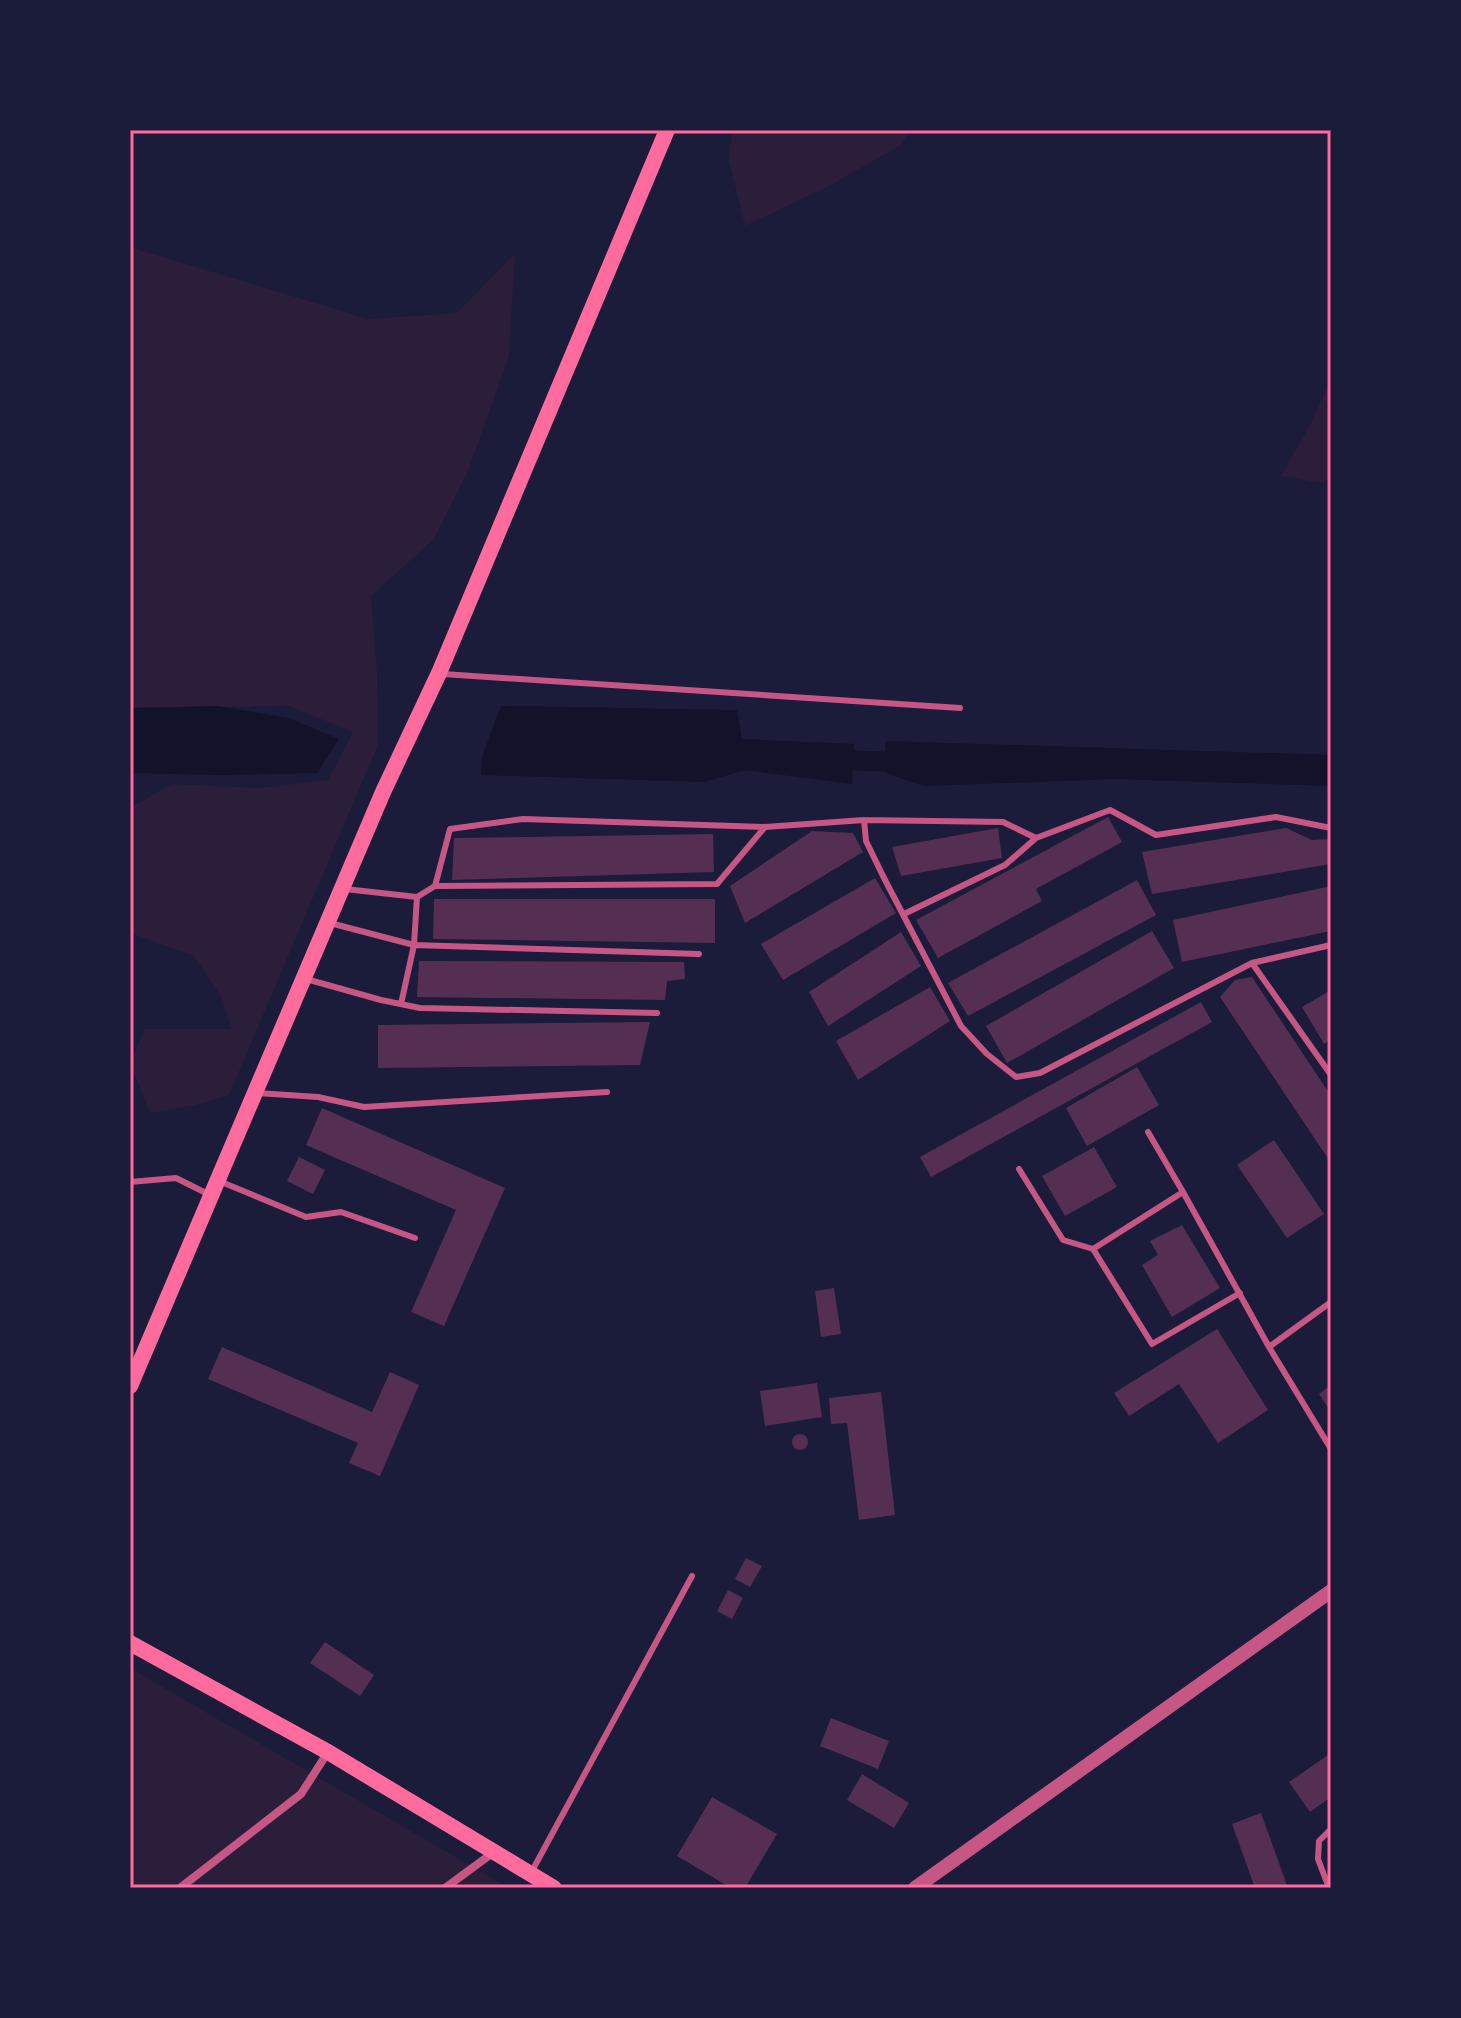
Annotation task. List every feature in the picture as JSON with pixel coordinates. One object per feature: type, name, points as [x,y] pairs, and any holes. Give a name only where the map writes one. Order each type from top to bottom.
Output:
[{"type":"main road","points":[[130,1386],[341,888],[439,673],[667,130]]},
{"type":"main road","points":[[130,1643],[328,1752],[554,1888]]},
{"type":"street","points":[[915,1888],[1331,1591]]},
{"type":"street","points":[[180,1888],[301,1794],[328,1752]]},
{"type":"street","points":[[445,1888],[494,1852]]},
{"type":"lane","points":[[439,673],[960,708]]},
{"type":"lane","points":[[904,914],[1005,865],[1036,838],[1110,810],[1156,835],[1276,817],[1331,828]]},
{"type":"lane","points":[[435,886],[450,829],[523,819],[765,827],[864,820],[1003,822],[1036,838]]},
{"type":"lane","points":[[864,820],[866,841],[961,1026],[987,1054],[1016,1077],[1040,1073],[1252,963],[1331,945]]},
{"type":"lane","points":[[341,888],[417,897],[435,886],[717,884],[765,827]]},
{"type":"lane","points":[[401,1004],[414,945],[417,897]]},
{"type":"lane","points":[[327,922],[414,945],[699,954]]},
{"type":"lane","points":[[1252,963],[1331,1075]]},
{"type":"lane","points":[[303,978],[420,1008],[657,1013]]},
{"type":"lane","points":[[254,1092],[318,1097],[364,1107],[607,1092]]},
{"type":"lane","points":[[1148,1132],[1269,1347],[1331,1449]]},
{"type":"lane","points":[[1019,1169],[1063,1240],[1093,1249],[1152,1344],[1240,1293]]},
{"type":"lane","points":[[130,1182],[176,1178],[306,1217],[341,1212],[415,1238]]},
{"type":"lane","points":[[1093,1249],[1183,1192]]},
{"type":"lane","points":[[1269,1347],[1331,1302]]},
{"type":"lane","points":[[530,1874],[692,1576]]},
{"type":"lane","points":[[1329,1888],[1318,1859],[1319,1841],[1331,1829]]},
{"type":"shaded area","points":[[733,130],[910,130],[901,145],[829,186],[745,226],[728,157]]},
{"type":"shaded area","points":[[130,247],[368,319],[457,313],[515,253],[509,356],[468,471],[434,539],[371,596],[377,672],[378,745],[229,1095],[196,1105],[150,1113],[130,1062],[145,1029],[232,1029],[221,996],[194,956],[130,933],[130,808],[171,784],[260,788],[328,780],[353,732],[289,706],[130,708]]},
{"type":"shaded area","points":[[1331,379],[1331,478],[1321,483],[1281,476],[1311,423]]},
{"type":"shaded area","points":[[217,706],[289,718],[339,739],[317,773],[130,773],[130,708]]},
{"type":"shaded area","points":[[501,706],[737,710],[742,739],[854,744],[852,784],[745,770],[704,782],[481,775],[482,757]]},
{"type":"shaded area","points":[[885,741],[1331,755],[1331,786],[1115,779],[924,786],[886,773]]},
{"type":"shaded area","points":[[130,1668],[509,1888],[130,1888]]},
{"type":"building","points":[[1108,817],[1122,842],[1036,889],[1042,901],[938,958],[916,920]]},
{"type":"building","points":[[998,828],[1002,858],[901,876],[892,847]]},
{"type":"building","points":[[1286,828],[1312,840],[1331,839],[1331,864],[1152,894],[1142,852]]},
{"type":"building","points":[[812,831],[853,833],[863,852],[745,923],[730,886]]},
{"type":"building","points":[[713,834],[714,872],[452,880],[454,838]]},
{"type":"building","points":[[875,878],[896,913],[783,980],[761,944]]},
{"type":"building","points":[[1137,880],[1156,915],[968,1016],[948,983]]},
{"type":"building","points":[[1331,886],[1331,931],[1182,962],[1173,920]]},
{"type":"building","points":[[434,899],[715,899],[715,943],[433,939]]},
{"type":"building","points":[[1152,931],[1174,968],[1007,1063],[986,1026]]},
{"type":"building","points":[[901,932],[921,966],[828,1026],[809,992]]},
{"type":"building","points":[[419,961],[684,962],[685,979],[667,981],[665,1000],[417,997]]},
{"type":"building","points":[[1252,977],[1331,1096],[1331,1163],[1220,997],[1235,980]]},
{"type":"building","points":[[930,987],[950,1021],[858,1080],[836,1041]]},
{"type":"building","points":[[1331,990],[1331,1039],[1324,1044],[1302,1007]]},
{"type":"building","points":[[1201,1002],[1212,1022],[931,1177],[920,1157]]},
{"type":"building","points":[[650,1022],[640,1065],[378,1068],[378,1025]]},
{"type":"building","points":[[1137,1067],[1159,1105],[1087,1146],[1066,1108]]},
{"type":"building","points":[[322,1108],[505,1188],[444,1326],[411,1312],[456,1210],[306,1145]]},
{"type":"building","points":[[1274,1140],[1324,1214],[1287,1238],[1237,1165]]},
{"type":"building","points":[[1094,1147],[1117,1187],[1065,1216],[1042,1176]]},
{"type":"building","points":[[299,1157],[325,1170],[313,1194],[287,1181]]},
{"type":"building","points":[[1182,1225],[1220,1288],[1172,1317],[1142,1265],[1158,1255],[1150,1241]]},
{"type":"building","points":[[834,1288],[841,1334],[821,1337],[815,1291]]},
{"type":"building","points":[[1217,1329],[1268,1410],[1218,1443],[1179,1384],[1129,1416],[1114,1393]]},
{"type":"building","points":[[222,1347],[372,1412],[390,1372],[419,1385],[380,1476],[349,1463],[358,1443],[208,1379]]},
{"type":"building","points":[[817,1383],[822,1417],[765,1426],[760,1391]]},
{"type":"building","points":[[1331,1385],[1331,1412],[1319,1394]]},
{"type":"building","points":[[881,1392],[895,1515],[859,1520],[847,1423],[831,1424],[829,1398]]},
{"type":"building","points":[[800,1434],[806,1436],[806,1448],[800,1450],[794,1448],[792,1442],[794,1436]]},
{"type":"building","points":[[746,1558],[762,1566],[750,1587],[735,1579]]},
{"type":"building","points":[[728,1590],[743,1598],[732,1619],[717,1611]]},
{"type":"building","points":[[325,1642],[374,1675],[360,1696],[310,1663]]},
{"type":"building","points":[[831,1718],[889,1741],[878,1769],[820,1746]]},
{"type":"building","points":[[1331,1753],[1331,1797],[1310,1812],[1289,1782]]},
{"type":"building","points":[[862,1774],[909,1803],[894,1828],[847,1800]]},
{"type":"building","points":[[712,1797],[777,1834],[745,1888],[731,1888],[677,1856]]},
{"type":"building","points":[[1261,1813],[1288,1888],[1255,1888],[1232,1824]]},
{"type":"waterway","points":[[826,759],[910,763]]}]
